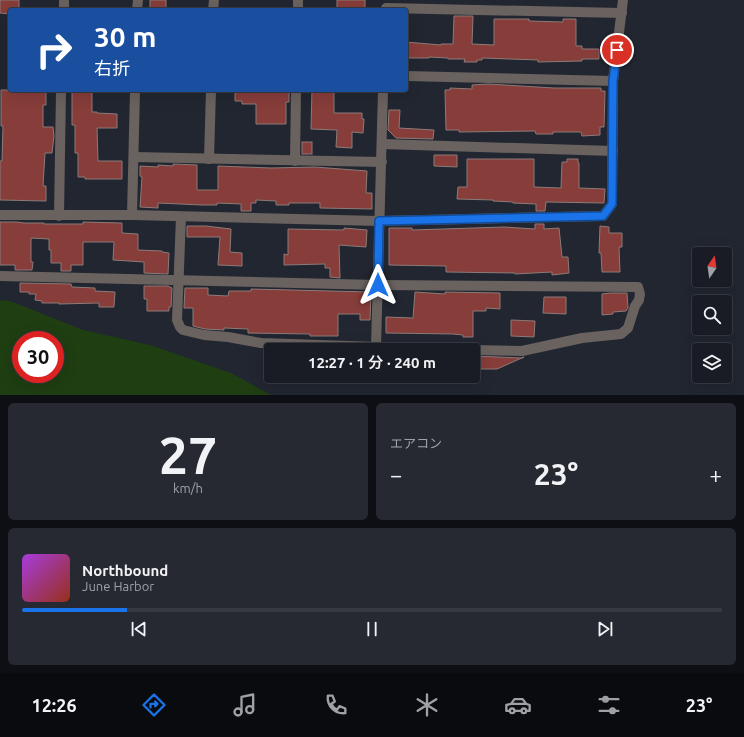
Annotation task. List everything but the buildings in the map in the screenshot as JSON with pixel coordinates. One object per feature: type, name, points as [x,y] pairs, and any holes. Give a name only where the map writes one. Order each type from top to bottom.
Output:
[{"type":"street","points":[[0,215],[132,215],[379,221],[603,216],[612,204],[613,81],[623,0]]},
{"type":"street","points":[[386,6],[622,13]]},
{"type":"street","points":[[408,76],[613,81]]},
{"type":"street","points":[[60,216],[61,92]]},
{"type":"street","points":[[132,215],[135,92]]},
{"type":"street","points":[[210,159],[211,92]]},
{"type":"street","points":[[295,161],[296,92]]},
{"type":"street","points":[[376,343],[383,92]]},
{"type":"street","points":[[382,144],[613,151]]},
{"type":"street","points":[[134,157],[382,162]]},
{"type":"street","points":[[181,217],[177,320],[180,327],[183,330],[204,335],[228,337],[264,343]]},
{"type":"street","points":[[0,276],[378,285],[638,287],[640,294],[639,300],[635,306],[628,328],[621,334],[582,338],[522,351],[480,350]]},
{"type":"green space","points":[[0,300],[10,301],[83,330],[150,345],[231,373],[271,395],[0,395]]},
{"type":"route","points":[[378,285],[379,221],[603,216],[612,204],[613,81],[617,50]]}]
